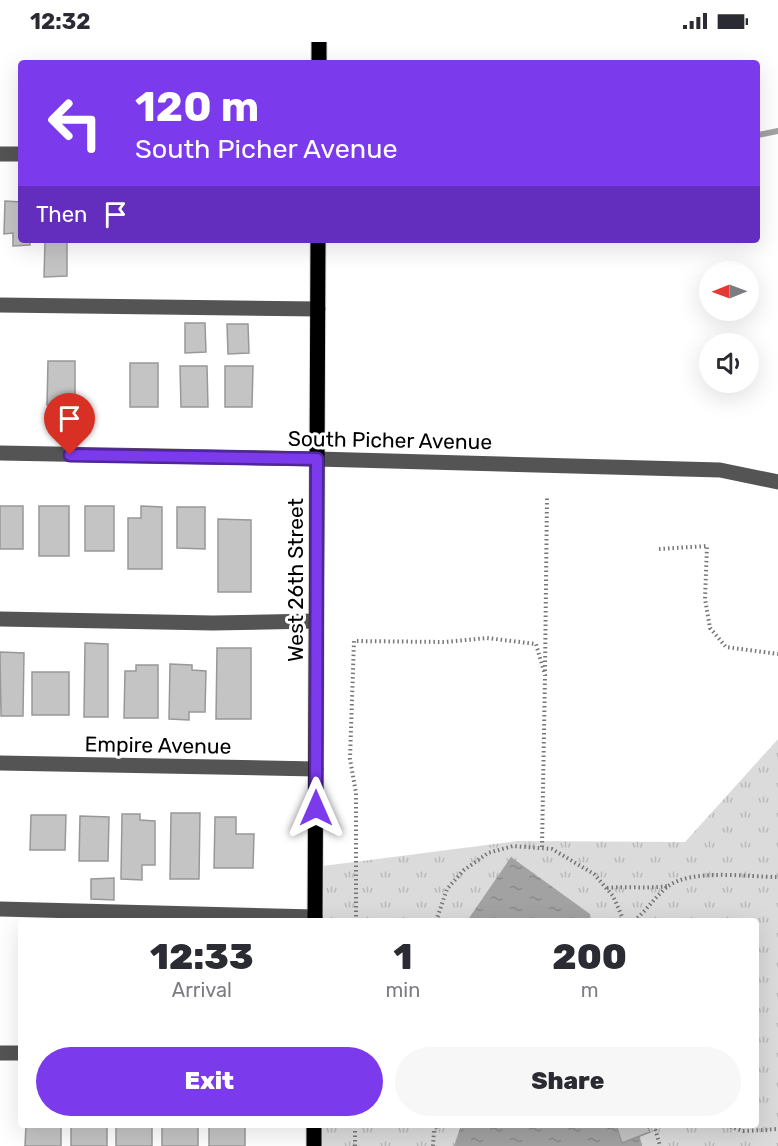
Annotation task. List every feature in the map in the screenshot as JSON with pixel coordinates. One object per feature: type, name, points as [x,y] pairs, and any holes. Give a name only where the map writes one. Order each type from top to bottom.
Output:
[{"type":"main road","points":[[319,42],[319,60]]},
{"type":"main road","name":"West 26th Street","points":[[315,918],[318,243]]},
{"type":"main road","points":[[314,1128],[314,1146]]},
{"type":"street","points":[[0,154],[18,154]]},
{"type":"street","points":[[0,305],[318,309]]},
{"type":"street","name":"South Picher Avenue","points":[[0,453],[720,470],[778,482]]},
{"type":"street","points":[[0,619],[213,623],[316,621]]},
{"type":"street","name":"Empire Avenue","points":[[0,763],[316,769]]},
{"type":"street","points":[[0,909],[284,918]]},
{"type":"street","points":[[0,1053],[18,1053]]},
{"type":"path","points":[[542,848],[547,497]]},
{"type":"path","points":[[659,549],[707,546],[705,599],[710,628],[726,647],[778,654]]},
{"type":"path","points":[[356,918],[356,793],[350,759],[354,641],[445,642],[487,638],[536,644],[545,675]]},
{"type":"path","points":[[437,918],[447,889],[464,870],[488,853],[513,846],[552,849],[594,874],[613,896],[623,918]]},
{"type":"path","points":[[606,888],[628,886],[648,889],[668,886],[697,876],[778,877]]},
{"type":"path","points":[[637,918],[668,886]]},
{"type":"path","points":[[355,1128],[355,1146]]},
{"type":"path","points":[[433,1146],[436,1128]]},
{"type":"path","points":[[655,1128],[660,1146]]},
{"type":"path","points":[[734,1128],[743,1131],[778,1129]]},
{"type":"green space","points":[[778,739],[778,1146],[312,1146],[313,1128],[759,1128],[759,918],[315,918],[315,867],[517,841],[685,842]]},
{"type":"water","points":[[511,857],[590,914],[591,918],[469,918]]},
{"type":"water","points":[[460,1128],[638,1128],[642,1146],[454,1146]]},
{"type":"building","points":[[5,201],[18,202],[18,243],[30,243],[30,245],[13,246],[13,233],[4,234]]},
{"type":"building","points":[[45,243],[67,243],[67,276],[44,277]]},
{"type":"building","points":[[185,323],[205,323],[206,352],[185,353]]},
{"type":"building","points":[[227,324],[248,324],[249,353],[228,354]]},
{"type":"building","points":[[48,361],[75,361],[75,405],[47,405]]},
{"type":"building","points":[[130,363],[158,363],[158,407],[130,407]]},
{"type":"building","points":[[180,366],[207,366],[208,407],[181,407]]},
{"type":"building","points":[[225,366],[253,366],[252,407],[225,407]]},
{"type":"building","points":[[0,506],[23,506],[23,549],[0,549]]},
{"type":"building","points":[[39,506],[69,506],[69,556],[39,556]]},
{"type":"building","points":[[85,506],[114,506],[114,551],[85,551]]},
{"type":"building","points":[[141,506],[162,507],[162,569],[128,569],[128,518],[141,518]]},
{"type":"building","points":[[177,507],[205,507],[205,549],[177,548]]},
{"type":"building","points":[[218,519],[251,520],[251,592],[218,592]]},
{"type":"building","points":[[85,643],[108,644],[108,717],[84,717]]},
{"type":"building","points":[[217,648],[251,648],[251,719],[216,719]]},
{"type":"building","points":[[0,652],[24,653],[23,716],[1,716]]},
{"type":"building","points":[[170,664],[192,665],[192,670],[206,671],[205,712],[189,712],[189,720],[169,719]]},
{"type":"building","points":[[136,665],[158,665],[158,718],[124,718],[125,671],[136,671]]},
{"type":"building","points":[[32,672],[69,672],[69,715],[32,715]]},
{"type":"building","points":[[171,813],[200,813],[199,879],[170,879]]},
{"type":"building","points":[[122,814],[140,814],[140,820],[155,821],[155,865],[142,865],[142,880],[121,879]]},
{"type":"building","points":[[31,815],[66,815],[65,850],[30,850]]},
{"type":"building","points":[[80,816],[109,817],[108,861],[79,861]]},
{"type":"building","points":[[215,817],[236,817],[236,834],[254,834],[253,868],[214,868]]},
{"type":"building","points":[[114,878],[114,900],[91,899],[91,879]]},
{"type":"building","points":[[26,1128],[61,1128],[61,1146],[25,1146]]},
{"type":"building","points":[[71,1128],[107,1128],[107,1146],[71,1146]]},
{"type":"building","points":[[116,1128],[152,1128],[152,1146],[116,1146]]},
{"type":"building","points":[[162,1128],[198,1128],[198,1146],[162,1146]]},
{"type":"building","points":[[209,1128],[245,1128],[245,1146],[209,1146]]},
{"type":"building","points":[[617,1128],[648,1128],[650,1132],[622,1143]]},
{"type":"waterway","points":[[760,135],[778,131]]},
{"type":"route","points":[[70,455],[317,459],[316,808]]}]
